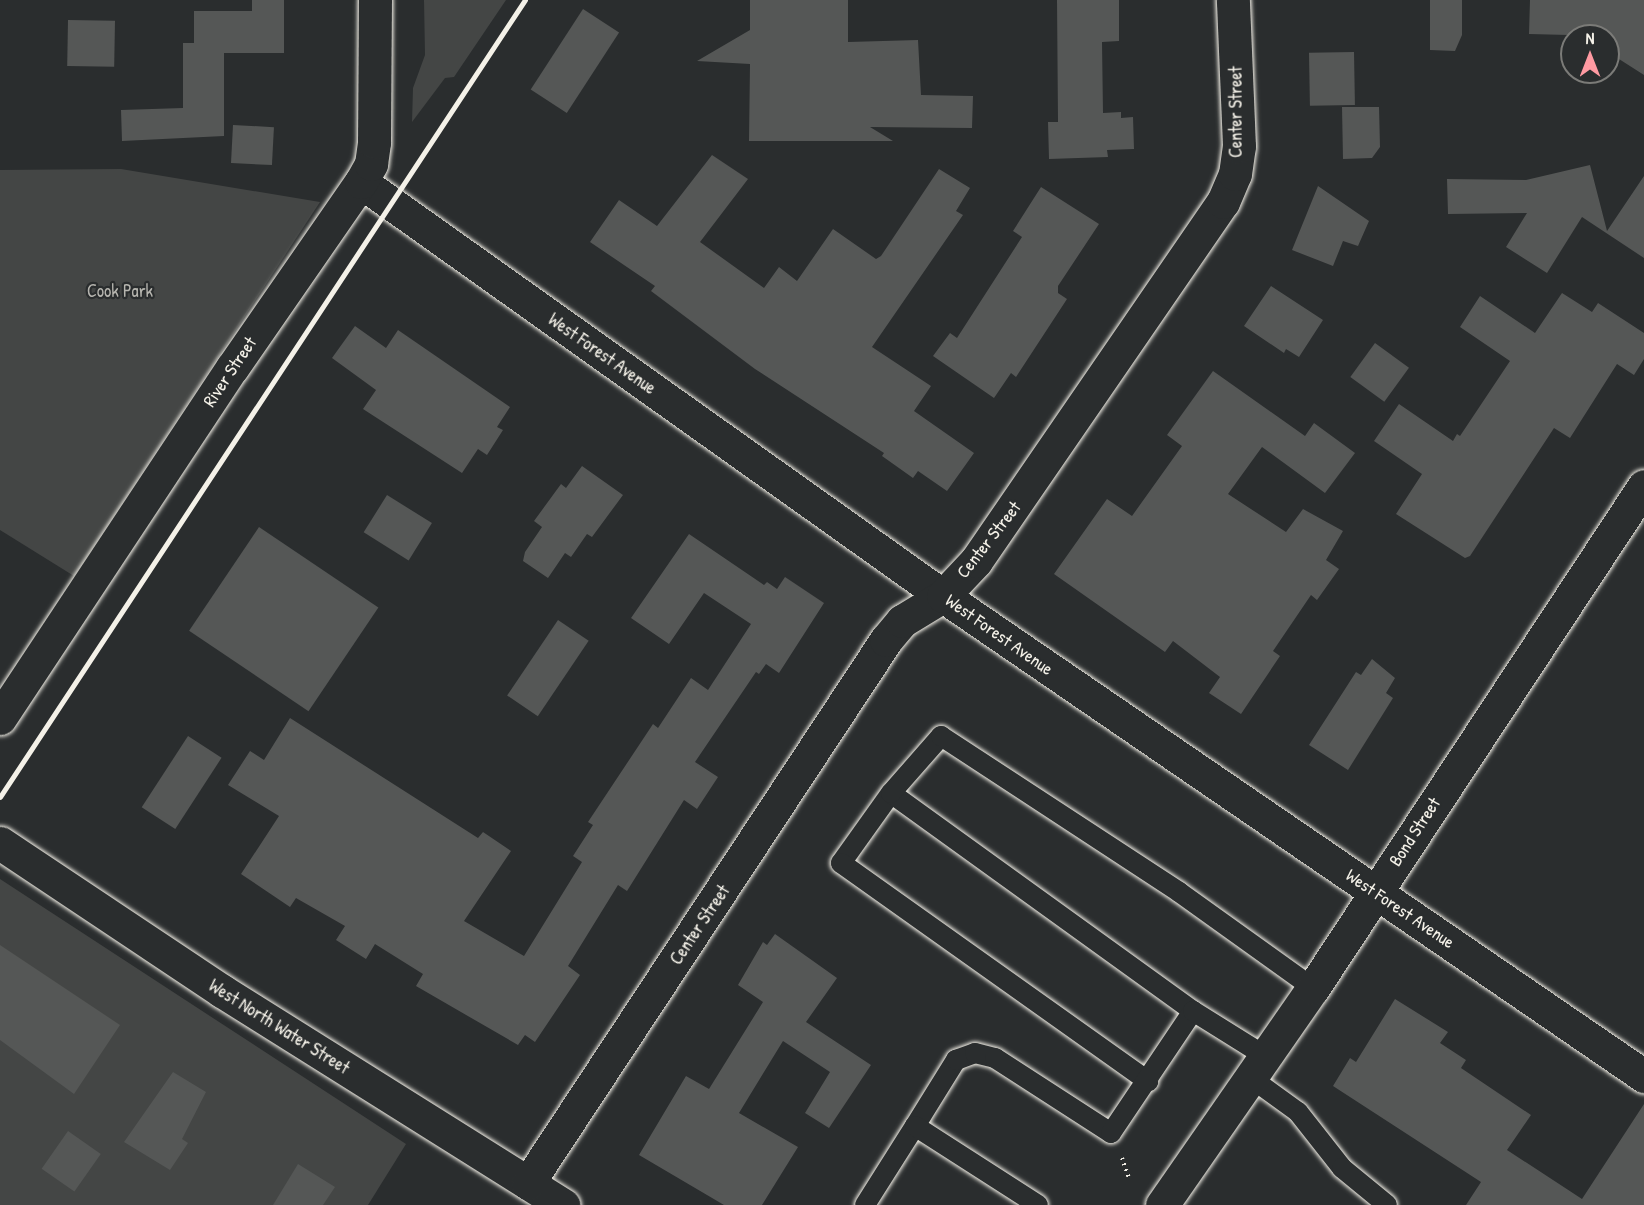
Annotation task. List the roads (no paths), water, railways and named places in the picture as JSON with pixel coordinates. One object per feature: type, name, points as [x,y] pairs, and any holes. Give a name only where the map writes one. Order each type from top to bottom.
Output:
[{"type":"street","name":"River Street","points":[[0,718],[232,368],[361,182],[371,164],[374,142],[375,0]]},
{"type":"street","name":"Center Street","points":[[528,1184],[886,640],[902,621],[943,596],[997,533],[1223,202],[1234,174],[1239,146],[1233,0]]},
{"type":"street","name":"West Forest Avenue","points":[[361,182],[943,596],[1644,1076]]},
{"type":"street","name":"Bond Street","points":[[1162,1205],[1312,988],[1644,486]]},
{"type":"street","name":"West North Water Street","points":[[0,843],[222,991],[562,1205]]},
{"type":"lane","points":[[1148,1081],[841,863],[891,793],[941,736],[1179,892],[1312,988]]},
{"type":"lane","points":[[891,793],[1193,1011],[1258,1067],[1298,1112],[1342,1168],[1387,1205]]},
{"type":"lane","points":[[865,1205],[956,1060],[975,1053],[995,1058],[1111,1133],[1193,1011]]},
{"type":"lane","points":[[915,1126],[1038,1205]]},
{"type":"railway","points":[[0,797],[525,0]]},
{"type":"park label","name":"Cook Park","points":[[120,291]]}]
